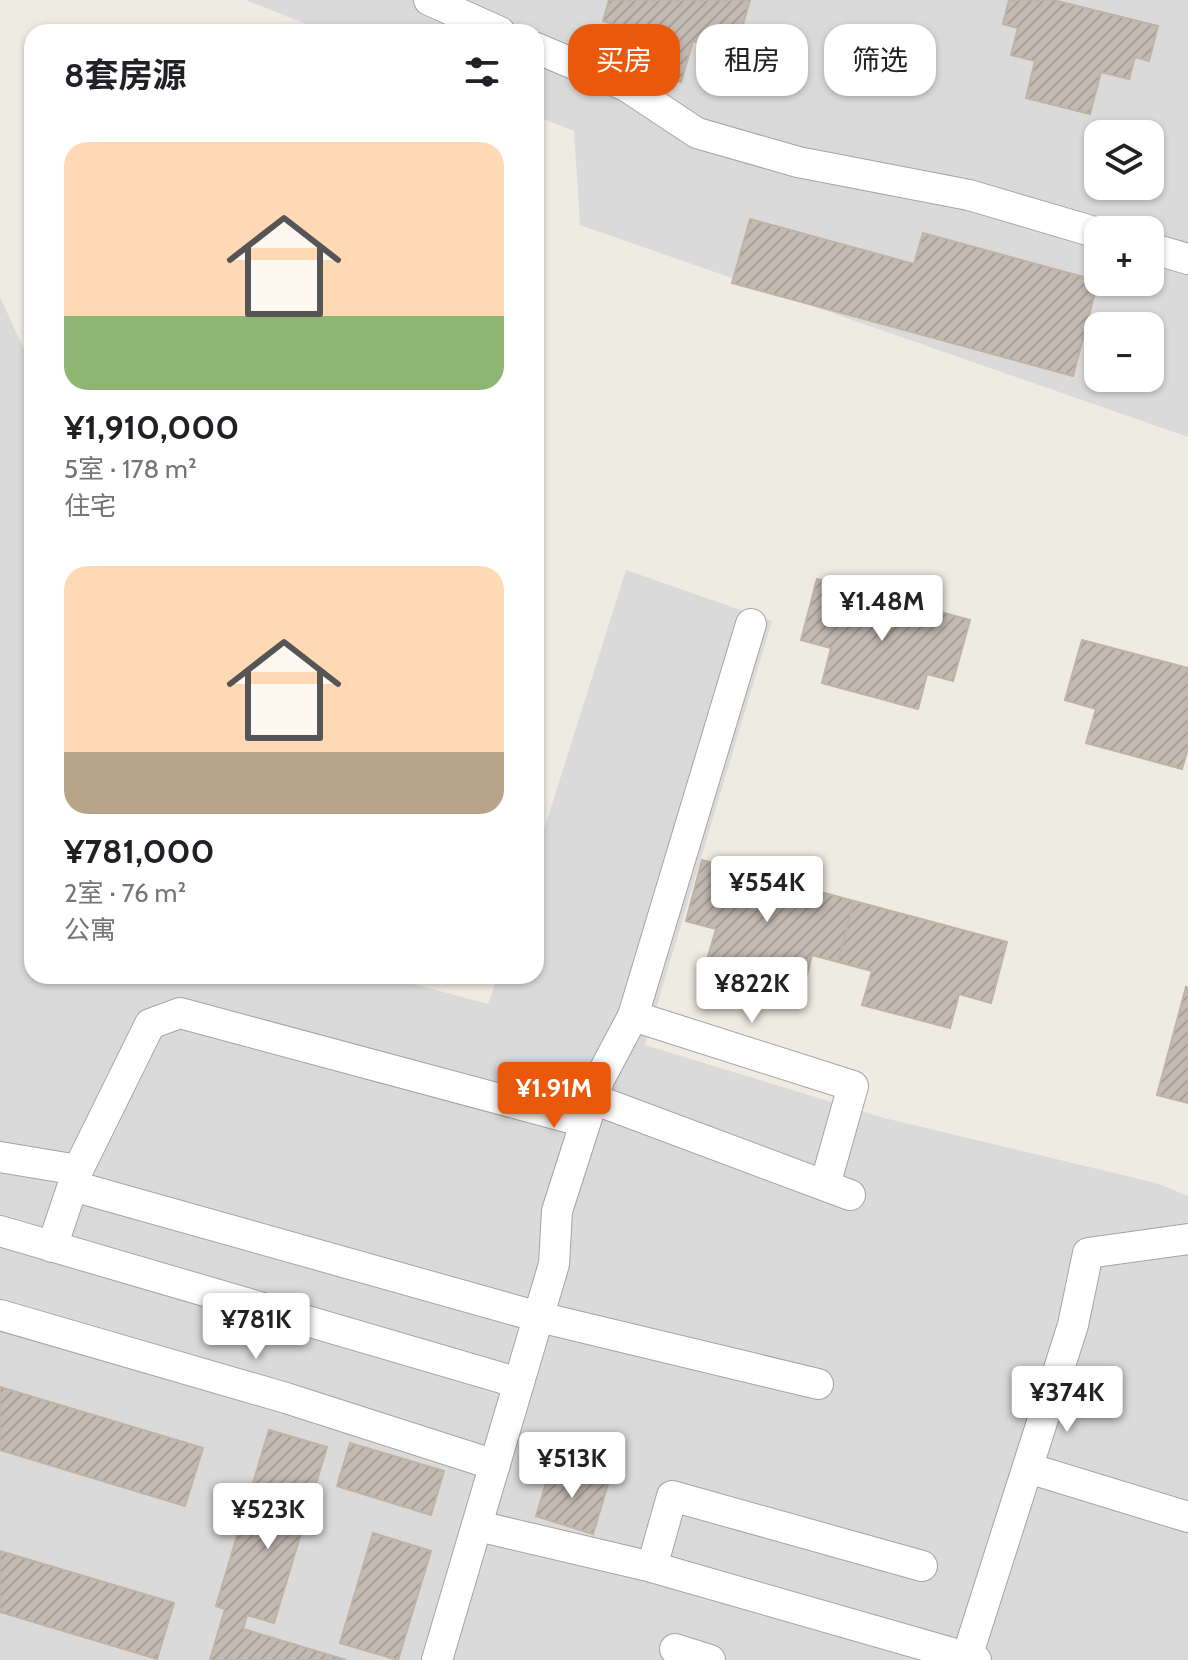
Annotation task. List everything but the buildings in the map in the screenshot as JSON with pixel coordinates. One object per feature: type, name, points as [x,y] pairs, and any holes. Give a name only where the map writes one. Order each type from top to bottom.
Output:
[{"type":"street","points":[[438,2],[483,24]]},
{"type":"street","points":[[544,51],[626,86],[697,133],[798,162],[969,195],[1084,229]]},
{"type":"street","points":[[1164,252],[1188,259]]},
{"type":"street","points":[[448,1657],[478,1526],[554,1264],[557,1211],[599,1080],[633,1016],[751,624]]},
{"type":"street","points":[[52,1247],[76,1178],[150,1024],[180,1013],[589,1111],[838,1190],[853,1086],[633,1016]]},
{"type":"street","points":[[0,1157],[539,1317],[818,1384]]},
{"type":"street","points":[[0,1231],[519,1383]]},
{"type":"street","points":[[478,1526],[652,1567],[970,1659],[1073,1325],[1088,1253],[1188,1239]]},
{"type":"street","points":[[0,1315],[286,1398],[495,1465]]},
{"type":"street","points":[[1028,1468],[1188,1517]]},
{"type":"street","points":[[652,1567],[672,1496],[922,1566]]},
{"type":"street","points":[[675,1649],[710,1660]]},
{"type":"shaded area","points":[[246,0],[1188,0],[1188,437],[580,225],[574,131],[544,119],[544,24],[306,24]]},
{"type":"shaded area","points":[[0,297],[24,350],[24,984],[414,984],[488,1004],[495,984],[544,984],[544,830],[626,570],[772,621],[645,1045],[884,1118],[1156,1183],[1188,1196],[1188,1660],[0,1660]]}]
